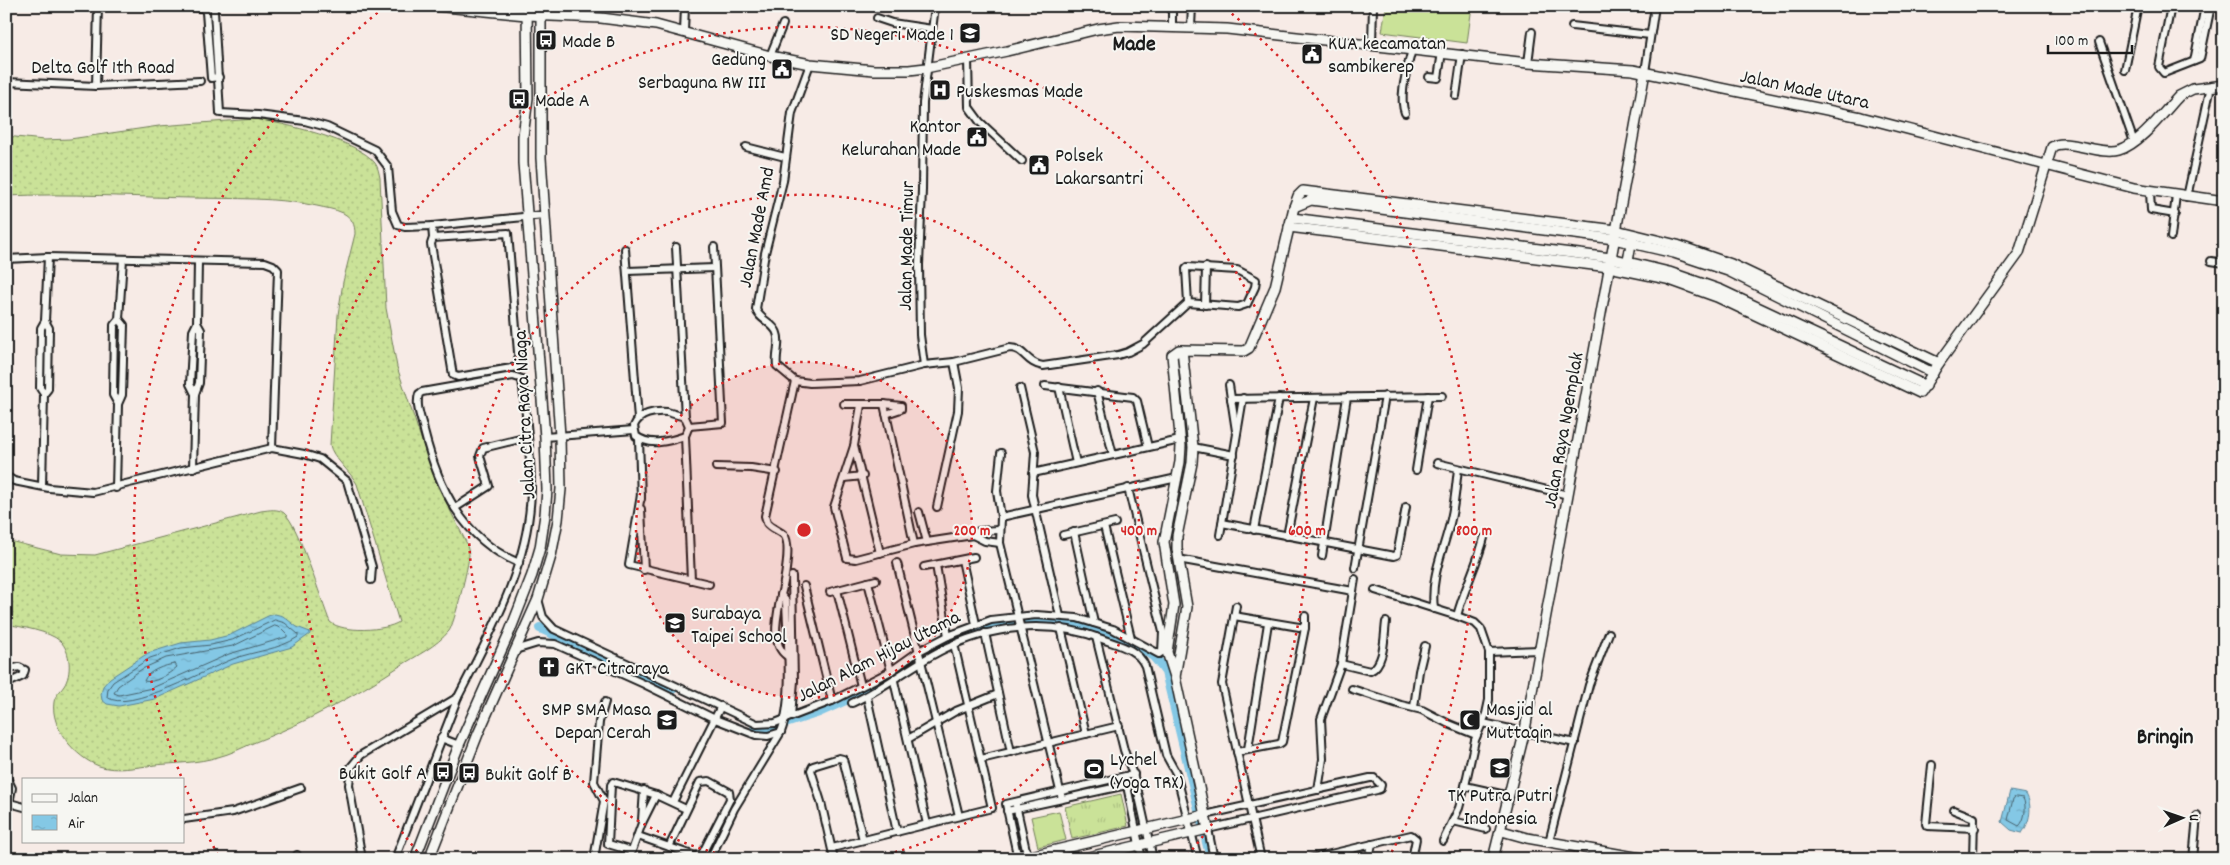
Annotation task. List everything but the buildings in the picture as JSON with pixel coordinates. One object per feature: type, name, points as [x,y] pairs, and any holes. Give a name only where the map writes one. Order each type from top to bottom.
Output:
[{"type":"street","points":[[96,86],[98,6]]},
{"type":"street","points":[[178,6],[216,9],[220,113],[258,115],[305,121],[327,128],[375,150],[388,167],[392,211],[398,225],[405,227],[432,226],[544,214]]},
{"type":"street","name":"Jalan Made Utara","points":[[435,6],[540,11],[656,25],[770,56],[810,64],[874,70],[926,68],[1098,29],[1119,26],[1172,26],[1227,29],[1372,44],[1528,63],[1645,72],[1861,117],[2150,192],[2224,201]]},
{"type":"street","points":[[684,32],[685,6]]},
{"type":"street","name":"Jalan Made Timur","points":[[924,365],[920,335],[919,265],[923,103],[935,6]]},
{"type":"street","points":[[1172,6],[1172,26]]},
{"type":"street","points":[[1191,27],[1192,6]]},
{"type":"street","points":[[1372,44],[1373,6]]},
{"type":"street","name":"Jalan Raya Ngemplak","points":[[1493,859],[1502,831],[1525,730],[1645,72],[1655,6]]},
{"type":"street","points":[[2125,70],[2138,6]]},
{"type":"street","points":[[2171,6],[2158,67],[2160,72],[2169,73],[2179,66],[2200,59],[2211,6]]},
{"type":"street","points":[[2194,61],[2205,6]]},
{"type":"street","points":[[203,9],[211,78],[219,77]]},
{"type":"street","name":"Jalan Citra Raya Niaga","points":[[415,859],[459,745],[510,631],[532,575],[544,523],[547,490],[545,437],[523,154],[523,136],[528,98],[527,11]]},
{"type":"street","name":"Jalan Citra Raya Niaga","points":[[429,859],[478,734],[538,599],[551,556],[558,520],[561,489],[560,436],[540,158],[540,11]]},
{"type":"street","points":[[877,18],[892,23],[932,29]]},
{"type":"street","points":[[770,56],[783,24]]},
{"type":"street","points":[[1572,26],[1650,35]]},
{"type":"street","points":[[1528,63],[1532,32]]},
{"type":"street","points":[[2099,42],[2134,142]]},
{"type":"street","points":[[1405,113],[1402,107],[1404,88],[1412,49]]},
{"type":"street","points":[[1429,78],[1438,78],[1442,52]]},
{"type":"street","points":[[1456,96],[1462,54]]},
{"type":"street","points":[[968,59],[969,107],[980,122],[1022,160]]},
{"type":"street","name":"Jalan Made Amd","points":[[795,381],[777,366],[778,335],[774,327],[758,315],[756,309],[765,253],[783,181],[792,113],[810,64]]},
{"type":"street","name":"Delta Golf 1th Road","points":[[6,82],[96,86],[200,81]]},
{"type":"street","points":[[1290,223],[1610,262],[1669,272],[1721,290],[1926,386],[1939,363],[2019,253],[2050,150],[2057,144],[2113,152],[2125,148],[2134,142],[2179,96],[2193,89],[2224,85]]},
{"type":"street","points":[[2188,197],[2211,86]]},
{"type":"street","points":[[746,147],[785,157]]},
{"type":"street","points":[[1165,655],[1174,605],[1165,550],[1165,535],[1177,478],[1180,440],[1171,359],[1173,352],[1182,350],[1244,351],[1249,348],[1276,287],[1294,207],[1298,196],[1306,190],[1677,245],[1731,264],[1939,363]]},
{"type":"street","points":[[2150,192],[2152,210],[2175,214]]},
{"type":"street","points":[[2171,236],[2176,195]]},
{"type":"street","points":[[1294,207],[1311,200],[1615,235]]},
{"type":"street","points":[[432,226],[433,238],[431,244],[452,374],[458,377],[517,367],[519,364],[516,312],[508,233],[433,238]]},
{"type":"street","points":[[1627,265],[1632,238]]},
{"type":"street","points":[[1632,238],[1728,272],[1933,373]]},
{"type":"street","points":[[676,247],[685,417],[689,426],[685,436],[691,580]]},
{"type":"street","points":[[689,426],[723,423],[714,247]]},
{"type":"street","points":[[625,248],[638,419],[634,430],[639,439],[644,570]]},
{"type":"street","points":[[6,259],[48,257],[198,262],[265,262],[274,264],[278,270],[272,448]]},
{"type":"street","points":[[42,486],[44,394],[48,389],[49,328],[45,321],[48,257]]},
{"type":"street","points":[[116,488],[118,404],[122,396],[124,325],[120,318],[123,259]]},
{"type":"street","points":[[2212,261],[2224,263]]},
{"type":"street","points":[[193,468],[195,394],[199,383],[201,330],[197,323],[198,262]]},
{"type":"street","points":[[1205,305],[1206,267]]},
{"type":"street","points":[[516,650],[538,644],[555,644],[716,718],[756,735],[768,736],[785,723],[788,692],[786,601],[781,595],[786,567],[786,539],[783,534],[770,526],[766,516],[777,472],[795,381],[810,383],[860,381],[924,365],[954,362],[1014,348],[1019,349],[1033,364],[1043,366],[1118,355],[1143,344],[1188,303],[1243,306],[1246,304],[1256,282],[1254,277],[1237,270],[1206,267],[1187,268],[1188,303]]},
{"type":"street","points":[[627,271],[715,268]]},
{"type":"street","points":[[1165,655],[1187,607],[1178,559],[1177,536],[1192,463],[1193,447],[1182,350]]},
{"type":"street","points":[[937,507],[958,412],[958,388],[954,362]]},
{"type":"street","points":[[396,859],[458,697],[499,615],[518,563],[524,543],[531,491],[522,379],[519,376],[419,394],[418,403],[428,446],[445,490],[455,508],[467,527],[485,545],[518,563]]},
{"type":"street","points":[[1044,386],[1097,391],[1133,397],[1137,401],[1148,447]]},
{"type":"street","points":[[1229,386],[1237,438]]},
{"type":"street","points":[[1059,387],[1076,463]]},
{"type":"street","points":[[1020,388],[1035,452],[1032,495],[1060,616]]},
{"type":"street","points":[[1097,391],[1113,455]]},
{"type":"street","points":[[1356,568],[1385,396]]},
{"type":"street","points":[[1416,470],[1428,396]]},
{"type":"street","points":[[1231,399],[1442,396]]},
{"type":"street","points":[[1322,556],[1346,397]]},
{"type":"street","points":[[1220,536],[1243,398]]},
{"type":"street","points":[[1254,530],[1279,398]]},
{"type":"street","points":[[1287,536],[1314,398]]},
{"type":"street","points":[[844,404],[884,404],[902,407],[886,414]]},
{"type":"street","points":[[884,404],[914,544]]},
{"type":"street","points":[[860,405],[854,446],[834,507],[845,556],[851,559],[914,544],[973,536],[985,541],[1000,543]]},
{"type":"street","points":[[638,419],[660,412],[685,417]]},
{"type":"street","points":[[545,437],[634,430]]},
{"type":"street","points":[[639,439],[656,442],[685,436]]},
{"type":"street","points":[[455,508],[489,486],[480,456],[483,448],[528,437]]},
{"type":"street","points":[[1033,473],[1180,440]]},
{"type":"street","points":[[854,446],[863,476],[880,553]]},
{"type":"street","points":[[1193,447],[1234,455]]},
{"type":"street","points":[[6,476],[14,481],[82,492],[116,488],[272,448],[320,459],[347,481],[372,567],[371,580]]},
{"type":"street","points":[[1001,453],[997,491],[1002,517],[999,530],[1000,543],[1062,799]]},
{"type":"street","points":[[1437,463],[1568,495]]},
{"type":"street","points":[[716,468],[751,468],[777,472]]},
{"type":"street","points":[[1434,609],[1433,587],[1438,562],[1452,517],[1458,469]]},
{"type":"street","points":[[844,478],[863,476]]},
{"type":"street","points":[[1002,517],[1177,478]]},
{"type":"street","points":[[1128,488],[1163,632],[1162,652],[1175,677],[1203,816],[1214,859]]},
{"type":"street","points":[[641,495],[628,563],[632,567],[709,584]]},
{"type":"street","points":[[1222,523],[1394,556],[1397,555],[1406,507]]},
{"type":"street","points":[[919,512],[927,542]]},
{"type":"street","points":[[1063,535],[1116,523]]},
{"type":"street","points":[[1104,526],[1131,638]]},
{"type":"street","points":[[973,536],[979,531],[999,530]]},
{"type":"street","points":[[1074,532],[1094,623]]},
{"type":"street","points":[[1457,616],[1463,593],[1481,552],[1484,538]]},
{"type":"street","points":[[924,567],[974,557]]},
{"type":"street","points":[[1178,559],[1353,591]]},
{"type":"street","points":[[962,560],[976,624]]},
{"type":"street","points":[[897,563],[959,816]]},
{"type":"street","points":[[936,565],[948,636]]},
{"type":"street","points":[[710,859],[734,809],[785,723],[794,682],[792,576]]},
{"type":"street","points":[[1318,790],[1322,764],[1320,719],[1341,664],[1355,579]]},
{"type":"street","points":[[861,686],[834,591],[876,580]]},
{"type":"street","points":[[868,582],[891,671]]},
{"type":"street","points":[[804,586],[832,701]]},
{"type":"street","points":[[1375,590],[1457,616],[1479,627],[1489,652],[1489,700],[1483,723],[1476,735],[1464,786],[1453,821],[1443,840]]},
{"type":"street","points":[[538,599],[543,618],[554,629],[757,724],[785,723]]},
{"type":"street","points":[[1236,606],[1222,684],[1261,859]]},
{"type":"street","name":"Jalan Alam Hijau Utama","points":[[785,723],[921,657],[948,636],[976,624],[1020,622],[1060,616],[1094,623],[1131,638],[1165,655]]},
{"type":"street","points":[[1234,616],[1305,628]]},
{"type":"street","points":[[1237,752],[1282,742],[1305,628],[1305,616]]},
{"type":"street","points":[[852,703],[867,697],[894,681],[921,657],[1020,622],[1061,628],[1096,637],[1140,655],[1145,666],[1166,755],[1176,773],[1190,819],[1198,859]]},
{"type":"street","points":[[1248,749],[1268,622]]},
{"type":"street","points":[[1341,664],[1370,670],[1374,669],[1379,663],[1386,622]]},
{"type":"street","points":[[1061,628],[1086,734]]},
{"type":"street","points":[[1549,842],[1589,685],[1609,632]]},
{"type":"street","points":[[985,633],[1011,752]]},
{"type":"street","points":[[1096,637],[1129,765],[1134,774],[1153,859]]},
{"type":"street","points":[[832,848],[992,808],[954,644]]},
{"type":"street","points":[[1414,707],[1419,671],[1426,646]]},
{"type":"street","points":[[1489,652],[1540,650]]},
{"type":"street","points":[[6,670],[20,667],[25,670],[25,674],[21,678],[6,684]]},
{"type":"street","points":[[894,681],[927,824]]},
{"type":"street","points":[[1352,689],[1401,705],[1414,707],[1476,735]]},
{"type":"street","points":[[908,739],[936,721],[998,694]]},
{"type":"street","points":[[362,859],[349,785],[351,767],[361,754],[458,697]]},
{"type":"street","points":[[867,697],[897,832]]},
{"type":"street","points":[[594,859],[604,801],[594,782],[600,722],[605,702]]},
{"type":"street","points":[[673,802],[720,707]]},
{"type":"street","points":[[1483,723],[1525,730],[1575,743]]},
{"type":"street","points":[[981,759],[1119,726]]},
{"type":"street","points":[[466,729],[478,734]]},
{"type":"street","points":[[441,738],[459,745]]},
{"type":"street","points":[[834,859],[811,768],[842,758],[863,840]]},
{"type":"street","points":[[1129,765],[1125,776],[1126,785],[1142,859]]},
{"type":"street","points":[[1932,765],[1927,826],[1976,828]]},
{"type":"street","points":[[1080,859],[1252,820],[1377,790],[1381,787],[1372,778],[1018,859],[1006,804],[1134,774]]},
{"type":"street","points":[[6,776],[12,788],[8,803],[22,806]]},
{"type":"street","points":[[638,836],[669,847],[695,856],[702,854],[730,799],[729,792],[708,780],[698,784],[669,847]]},
{"type":"street","points":[[632,850],[608,844],[611,784],[613,782],[644,790],[686,809]]},
{"type":"street","points":[[1007,811],[1136,783]]},
{"type":"street","points":[[1464,786],[1510,796]]},
{"type":"street","points":[[185,819],[233,812],[301,788]]},
{"type":"street","points":[[642,823],[644,790]]},
{"type":"street","points":[[629,859],[642,823],[656,795]]},
{"type":"street","points":[[1015,802],[1028,858]]},
{"type":"street","points":[[1954,810],[1974,818],[1976,828],[1973,859]]},
{"type":"street","points":[[2193,859],[2197,816]]},
{"type":"street","points":[[1453,821],[1486,829]]},
{"type":"street","points":[[1502,831],[1549,842],[1646,859]]},
{"type":"street","points":[[1309,859],[1329,856],[1411,835],[1416,839],[1412,859]]},
{"type":"street","points":[[1369,859],[1372,844]]},
{"type":"green space","points":[[1386,6],[1472,6],[1467,43],[1382,32]]},
{"type":"green space","points":[[255,119],[283,124],[337,140],[366,155],[377,166],[380,178],[386,308],[397,367],[435,480],[467,544],[469,555],[464,581],[458,607],[449,631],[439,641],[328,709],[291,727],[218,757],[195,762],[127,769],[106,768],[90,762],[74,749],[60,732],[56,722],[54,702],[67,681],[69,669],[68,656],[64,645],[49,635],[6,624],[6,540],[61,554],[95,555],[261,511],[279,510],[290,520],[296,532],[330,622],[344,628],[364,630],[393,625],[399,622],[357,484],[331,450],[330,445],[338,315],[343,282],[355,234],[354,224],[351,219],[343,213],[333,210],[301,203],[270,200],[76,195],[6,196],[6,136],[44,140],[70,139],[159,126]]},
{"type":"green space","points":[[1121,794],[1128,826],[1072,839],[1065,807]]},
{"type":"green space","points":[[1059,811],[1066,840],[1038,847],[1031,817]]},
{"type":"water","points":[[275,614],[283,616],[297,627],[310,632],[310,634],[292,647],[233,664],[155,699],[119,706],[107,704],[102,700],[103,686],[110,678],[148,653],[181,643],[210,640],[230,635]]},
{"type":"water","points":[[2010,791],[2026,794],[2028,799],[2030,814],[2022,833],[2011,830],[2002,822]]},
{"type":"waterway","points":[[935,651],[957,640],[1004,626],[1028,623],[1053,623],[1077,625],[1101,632],[1138,647],[1152,655],[1166,672],[1211,859]]},
{"type":"waterway","points":[[540,628],[674,688]]},
{"type":"waterway","points":[[755,725],[773,727],[819,712],[877,686],[909,666]]},
{"type":"place","name":"SD Negeri Made 1","points":[[970,33]]},
{"type":"place","name":"Made B","points":[[546,40]]},
{"type":"place","name":"KUA kecamatan sambikerep","points":[[1312,54]]},
{"type":"place","name":"Gedung Serbaguna RW III","points":[[782,69]]},
{"type":"place","name":"Puskesmas Made","points":[[940,90]]},
{"type":"place","name":"Made A","points":[[519,99]]},
{"type":"place","name":"Kantor Kelurahan Made","points":[[977,137]]},
{"type":"place","name":"Polsek Lakarsantri","points":[[1039,165]]},
{"type":"place","name":"Surabaya Taipei School","points":[[675,623]]},
{"type":"place","name":"GKT Citraraya","points":[[549,667]]},
{"type":"place","name":"SMP SMA Masa Depan Cerah","points":[[667,720]]},
{"type":"place","name":"Masjid al Muttaqin","points":[[1470,720]]},
{"type":"place","name":"TK Putra Putri Indonesia","points":[[1500,768]]},
{"type":"place","name":"Lychel (Yoga TRX)","points":[[1094,769]]},
{"type":"place","name":"Bukit Golf A","points":[[443,772]]},
{"type":"place","name":"Bukit Golf B","points":[[469,773]]},
{"type":"district","name":"Made","points":[[1134,42]]},
{"type":"district","name":"Bringin","points":[[2165,735]]}]
